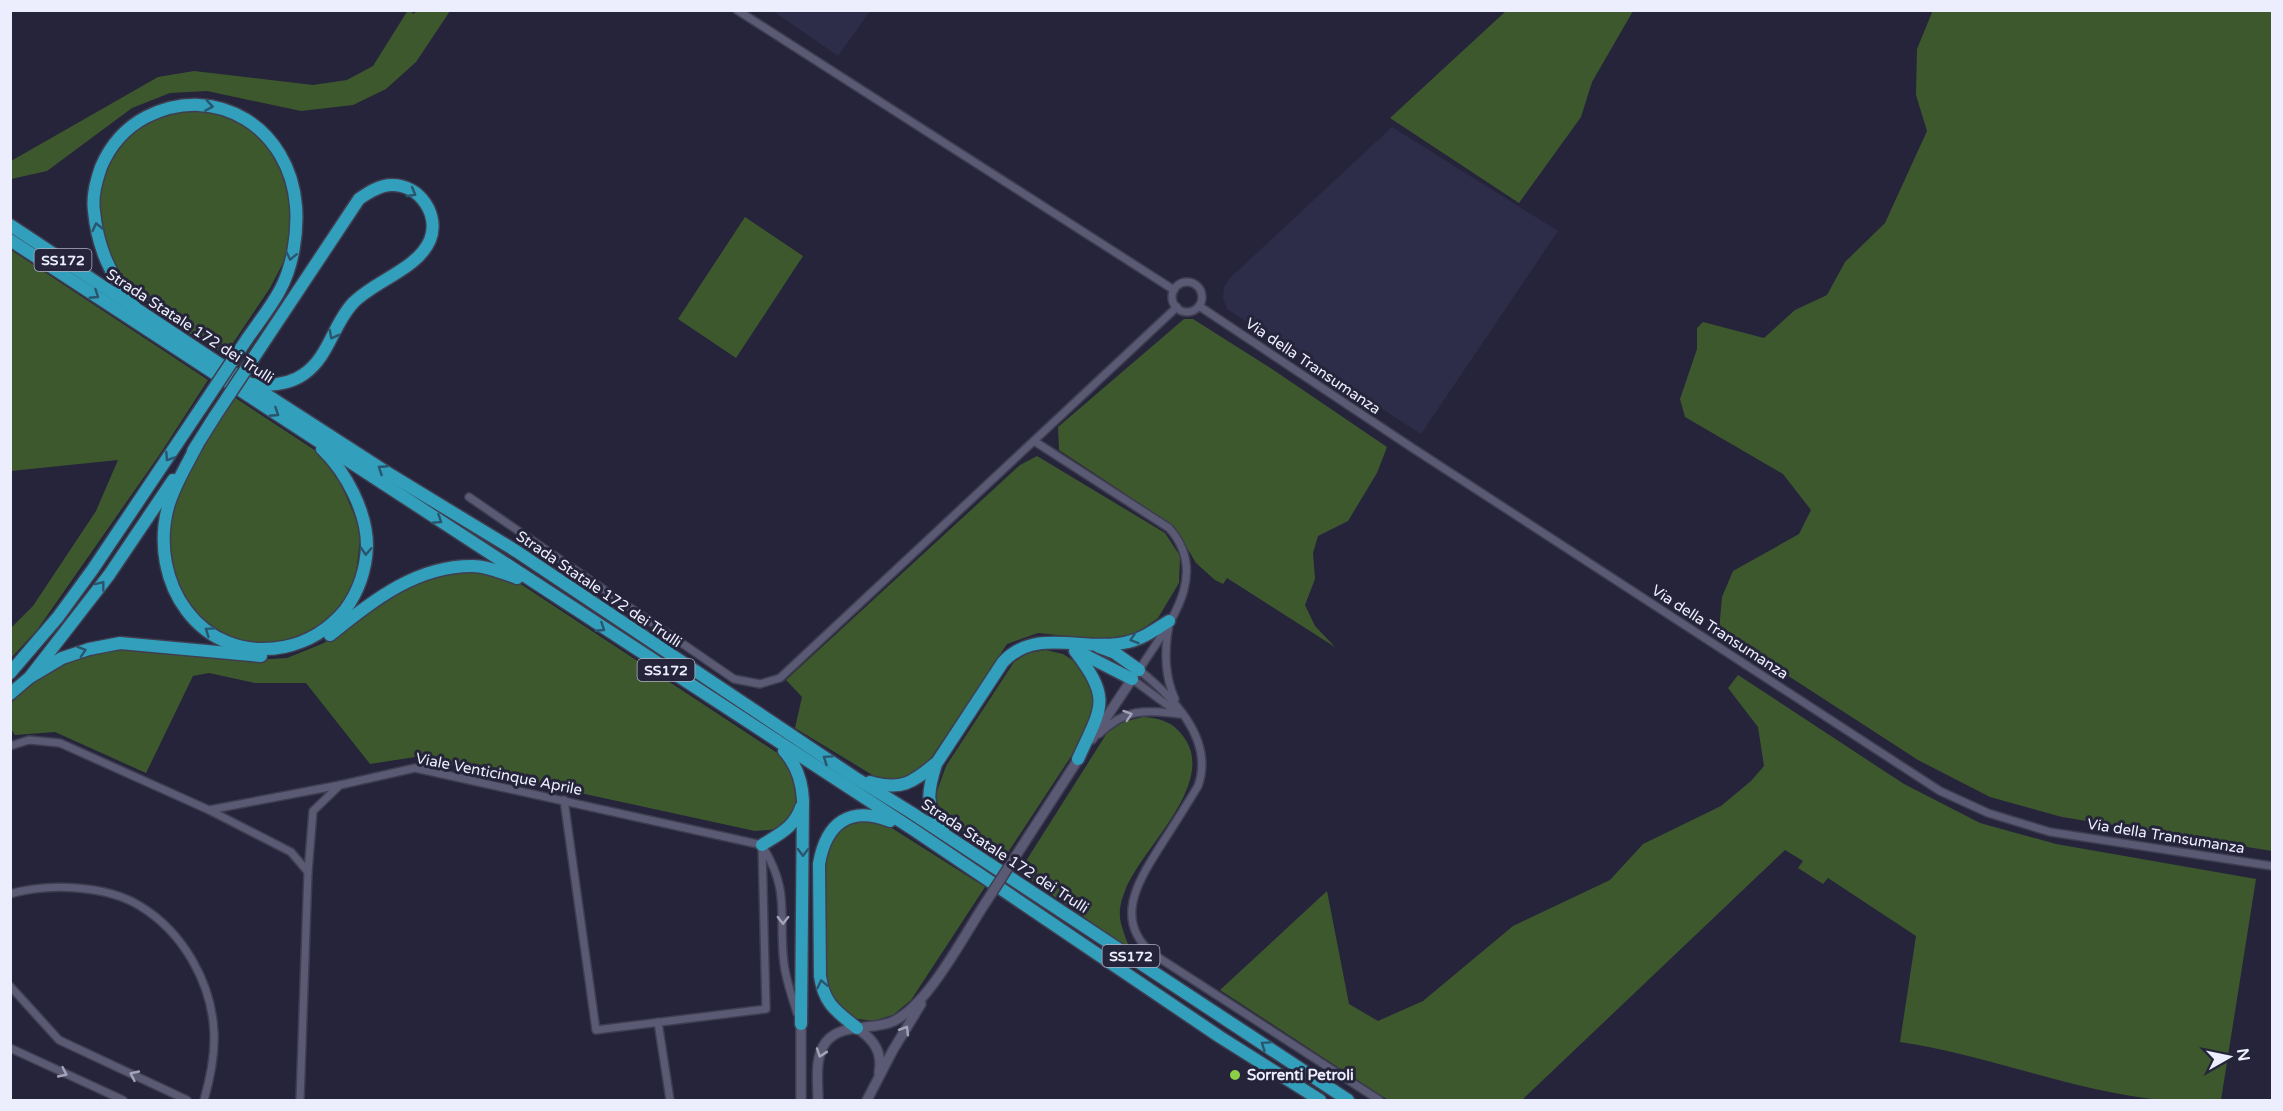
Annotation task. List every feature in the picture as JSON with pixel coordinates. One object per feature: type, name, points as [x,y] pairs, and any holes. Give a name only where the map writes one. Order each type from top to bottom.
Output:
[{"type":"highway","points":[[10,673],[58,617],[86,578],[280,290],[288,268],[295,238],[297,215],[296,197],[287,165],[267,135],[255,124],[240,116],[210,106],[195,104],[176,107],[155,112],[142,119],[128,129],[112,146],[96,182],[93,201],[95,221],[110,268],[121,287],[131,298],[162,325]]},
{"type":"highway","points":[[10,694],[30,676],[109,575],[359,199],[372,190],[393,185],[412,191],[427,204],[433,220],[431,238],[423,253],[354,302],[341,317],[316,364],[303,375],[289,382],[250,384]]},
{"type":"highway","name":"Strada Statale 172 dei Trulli","points":[[10,225],[391,475],[516,551],[854,777],[957,842],[1348,1101]]},
{"type":"highway","name":"Strada Statale 172 dei Trulli","points":[[10,240],[914,830],[1220,1037],[1320,1101]]},
{"type":"highway","points":[[197,445],[173,490],[166,518],[164,547],[166,567],[172,587],[187,612],[198,624],[219,638],[254,649],[279,648],[292,646],[318,634],[340,615],[358,587],[367,556],[364,523],[346,480],[328,455],[301,430]]},
{"type":"highway","points":[[30,676],[62,658],[89,649],[120,643],[149,644],[260,657],[292,654],[324,640],[379,597],[410,579],[442,569],[474,566],[534,584]]},
{"type":"highway","points":[[957,842],[931,811],[929,790],[936,764],[1010,654],[1017,648],[1035,642],[1095,646],[1128,642],[1146,635],[1169,621]]},
{"type":"highway","points":[[1060,643],[1136,674]]},
{"type":"highway","points":[[1095,646],[1115,653],[1136,674]]},
{"type":"highway","points":[[1075,651],[1093,674],[1100,704],[1099,713],[1078,759]]},
{"type":"highway","points":[[773,740],[795,765],[800,776],[803,800],[801,1024]]},
{"type":"highway","points":[[854,777],[882,785],[904,785],[917,779],[936,764]]},
{"type":"highway","points":[[762,845],[792,825],[798,818],[803,800]]},
{"type":"highway","points":[[857,1028],[835,1011],[822,991],[819,934],[821,850],[833,828],[858,815],[876,816],[914,830]]},
{"type":"street","points":[[737,10],[1174,290]]},
{"type":"street","points":[[1184,282],[1195,284],[1202,294],[1199,306],[1188,312],[1177,307],[1173,299],[1174,290],[1184,282]]},
{"type":"street","name":"Via della Transumanza","points":[[1199,306],[1411,447],[1940,791],[1988,813],[2050,832],[2272,866]]},
{"type":"street","points":[[469,497],[734,679],[760,684],[780,678],[1177,307]]},
{"type":"street","points":[[867,1101],[928,992],[1078,759],[1136,674],[1184,592],[1187,578],[1184,549],[1177,537],[1158,520],[1034,441]]},
{"type":"street","points":[[1169,621],[1165,644],[1167,674],[1181,714]]},
{"type":"street","points":[[1136,674],[1164,689],[1201,748],[1203,764],[1198,786],[1133,893],[1131,909],[1133,926],[1138,938],[1153,954],[1379,1101]]},
{"type":"street","points":[[1136,674],[1181,714]]},
{"type":"street","points":[[1088,745],[1109,724],[1126,714],[1145,711],[1181,714]]},
{"type":"street","points":[[10,746],[29,740],[60,743],[209,810],[291,852],[308,872]]},
{"type":"street","name":"Viale Venticinque Aprile","points":[[209,810],[415,768],[762,845]]},
{"type":"street","points":[[300,1101],[308,872],[313,811],[340,785]]},
{"type":"street","points":[[564,800],[596,1030],[766,1009],[762,845]]},
{"type":"street","points":[[762,845],[778,876],[783,901],[783,961],[786,979],[801,1024],[801,1101]]},
{"type":"street","points":[[10,894],[59,886],[120,897],[140,905],[162,921],[174,934],[200,975],[211,1012],[214,1033],[213,1053],[204,1101]]},
{"type":"street","points":[[10,986],[59,1040],[186,1101]]},
{"type":"street","points":[[818,1101],[818,1062],[825,1042],[833,1036],[857,1028],[873,1027],[895,1021],[928,992]]},
{"type":"street","points":[[658,1022],[670,1101]]},
{"type":"street","points":[[857,1028],[874,1042],[880,1055],[879,1072],[875,1084]]},
{"type":"street","points":[[10,1048],[123,1101]]},
{"type":"shaded area","points":[[773,11],[870,11],[838,56]]},
{"type":"shaded area","points":[[1392,127],[1558,231],[1421,434],[1227,309],[1223,298],[1224,287],[1230,278]]},
{"type":"green space","points":[[408,10],[414,14],[416,11],[450,11],[416,62],[386,89],[353,105],[301,111],[207,91],[170,93],[132,108],[47,171],[11,179],[11,161],[158,77],[194,71],[313,85],[347,80],[373,66]]},
{"type":"green space","points":[[1933,10],[2272,11],[2272,851],[2062,817],[1990,797],[1918,760],[1719,631],[1722,597],[1733,571],[1799,534],[1811,510],[1783,474],[1685,417],[1680,399],[1697,349],[1697,328],[1703,322],[1764,338],[1795,310],[1827,295],[1845,262],[1885,223],[1927,131],[1916,95],[1917,49]]},
{"type":"green space","points":[[1506,11],[1633,11],[1592,82],[1581,117],[1519,203],[1390,118]]},
{"type":"green space","points":[[197,109],[228,115],[258,132],[282,163],[292,203],[291,239],[285,259],[270,288],[225,355],[165,318],[134,293],[113,264],[98,219],[98,194],[101,180],[114,153],[123,141],[134,130],[157,116]]},
{"type":"green space","points":[[745,217],[803,256],[736,358],[678,319]]},
{"type":"green space","points":[[11,250],[208,380],[160,454],[37,630],[11,658],[11,628],[33,606],[96,511],[118,460],[11,471]]},
{"type":"green space","points":[[1184,319],[1193,319],[1387,447],[1377,473],[1348,521],[1318,536],[1313,553],[1315,579],[1305,605],[1315,626],[1335,647],[1227,578],[1223,584],[1215,580],[1196,563],[1174,526],[1059,450],[1058,427]]},
{"type":"green space","points":[[234,397],[316,451],[336,473],[361,530],[355,584],[339,610],[316,631],[286,642],[255,644],[224,635],[198,618],[178,590],[169,562],[168,527],[183,480]]},
{"type":"green space","points":[[1037,456],[1165,533],[1180,556],[1179,583],[1158,618],[1134,635],[1096,639],[1038,633],[1007,644],[929,761],[917,772],[904,778],[890,779],[874,776],[795,728],[802,697],[786,680],[1020,465]]},
{"type":"green space","points":[[481,569],[516,581],[782,756],[797,781],[795,812],[779,829],[755,831],[415,757],[370,764],[306,683],[255,683],[209,673],[193,676],[146,773],[55,732],[15,735],[11,729],[11,703],[38,677],[81,654],[128,646],[255,660],[287,658],[324,643],[409,582],[446,571]]},
{"type":"green space","points":[[1046,650],[1063,654],[1083,668],[1096,695],[1087,732],[1001,863],[949,825],[941,815],[937,802],[937,791],[946,766],[1014,662],[1028,653]]},
{"type":"green space","points":[[1738,675],[1904,784],[1980,823],[2056,844],[2256,879],[2221,1100],[2176,1101],[2128,1095],[2095,1089],[1965,1055],[1900,1042],[1916,936],[1828,878],[1823,884],[1798,868],[1803,861],[1785,850],[1522,1100],[1388,1100],[1220,990],[1327,891],[1349,1004],[1378,1021],[1423,1001],[1513,926],[1610,880],[1643,844],[1721,806],[1751,781],[1764,766],[1758,727],[1728,688]]},
{"type":"green space","points":[[1143,717],[1166,722],[1179,731],[1192,754],[1191,774],[1185,794],[1174,815],[1134,874],[1122,899],[1120,920],[1130,949],[1019,872],[1107,733],[1123,722]]},
{"type":"green space","points":[[867,819],[887,825],[985,887],[911,1000],[893,1015],[873,1021],[851,1018],[834,1004],[826,983],[823,861],[832,836],[847,823]]},
{"type":"place","name":"Sorrenti Petroli","points":[[1235,1075]]}]
